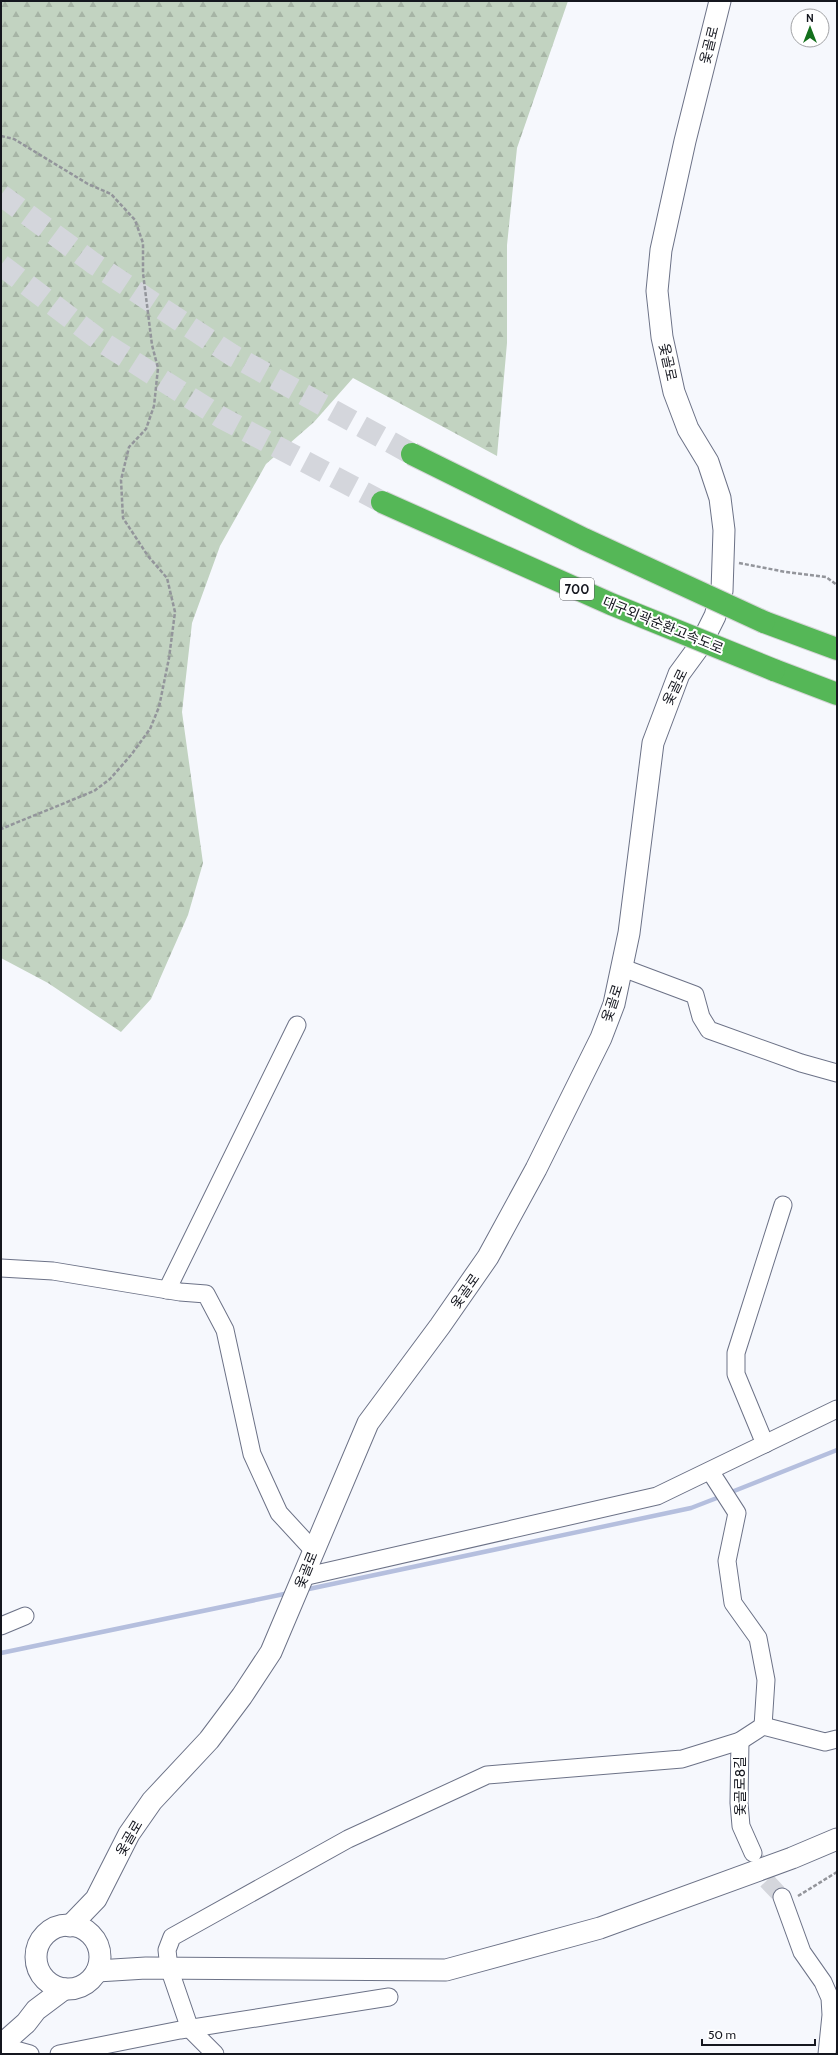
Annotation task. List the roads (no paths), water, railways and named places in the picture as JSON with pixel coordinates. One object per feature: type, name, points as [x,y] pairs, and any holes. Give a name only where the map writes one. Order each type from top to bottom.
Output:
[{"type":"highway","points":[[412,454],[584,539],[764,622],[837,650]]},
{"type":"highway","name":"대구외곽순환고속도로","points":[[382,502],[612,604],[837,694]]},
{"type":"street","name":"옻골로","points":[[96,1899],[129,1834],[152,1801],[209,1740],[242,1696],[271,1652],[368,1423],[440,1326],[488,1257],[532,1176],[601,1038],[614,1004],[630,933],[653,743],[679,674],[701,644],[714,616],[722,591],[724,530],[720,498],[708,462],[688,430],[674,392],[662,336],[658,291],[664,235],[685,141],[720,1]]},
{"type":"street","points":[[623,968],[695,995],[701,1017],[709,1030],[801,1063],[837,1073]]},
{"type":"street","points":[[167,1290],[298,1025]]},
{"type":"street","points":[[765,1444],[736,1374],[736,1353],[783,1205]]},
{"type":"street","points":[[1,1268],[53,1271],[167,1290],[206,1294],[225,1330],[252,1454],[279,1513],[314,1551]]},
{"type":"street","points":[[303,1577],[658,1496],[837,1409]]},
{"type":"street","points":[[710,1470],[737,1513],[727,1561],[733,1603],[758,1638],[766,1680],[763,1726]]},
{"type":"street","points":[[1,1626],[25,1616]]},
{"type":"street","points":[[215,2054],[190,2029],[169,1968],[167,1950],[172,1937],[348,1839],[487,1775],[682,1760],[740,1741],[763,1726],[825,1742],[837,1739]]},
{"type":"street","name":"옻골로8길","points":[[740,1741],[739,1803],[741,1826],[753,1853]]},
{"type":"street","points":[[96,1899],[97,1953],[89,1982],[80,1988],[64,1989],[49,1983],[41,1976],[37,1966],[36,1955],[38,1945],[44,1936],[52,1930],[62,1926],[82,1928],[97,1953],[146,1968],[446,1970],[600,1928],[792,1858],[837,1839]]},
{"type":"street","points":[[70,1926],[96,1899]]},
{"type":"street","points":[[783,1901],[802,1952],[823,1982],[830,1998],[831,2015],[827,2054]]},
{"type":"street","points":[[36,2010],[41,1976]]},
{"type":"street","points":[[1,2046],[26,2023],[36,2010],[64,1989]]},
{"type":"street","points":[[59,2054],[190,2029],[389,1997]]},
{"type":"street","points":[[1,2046],[30,2054]]},
{"type":"waterway","points":[[729,1493],[837,1450]]},
{"type":"waterway","points":[[304,1590],[691,1508],[722,1496]]},
{"type":"waterway","points":[[1,1653],[289,1593]]},
{"type":"tunnel","points":[[1,195],[93,263],[232,355],[412,454]]},
{"type":"tunnel","points":[[1,265],[102,342],[222,418],[382,502]]},
{"type":"tunnel","points":[[756,1858],[766,1880],[782,1897]]}]
